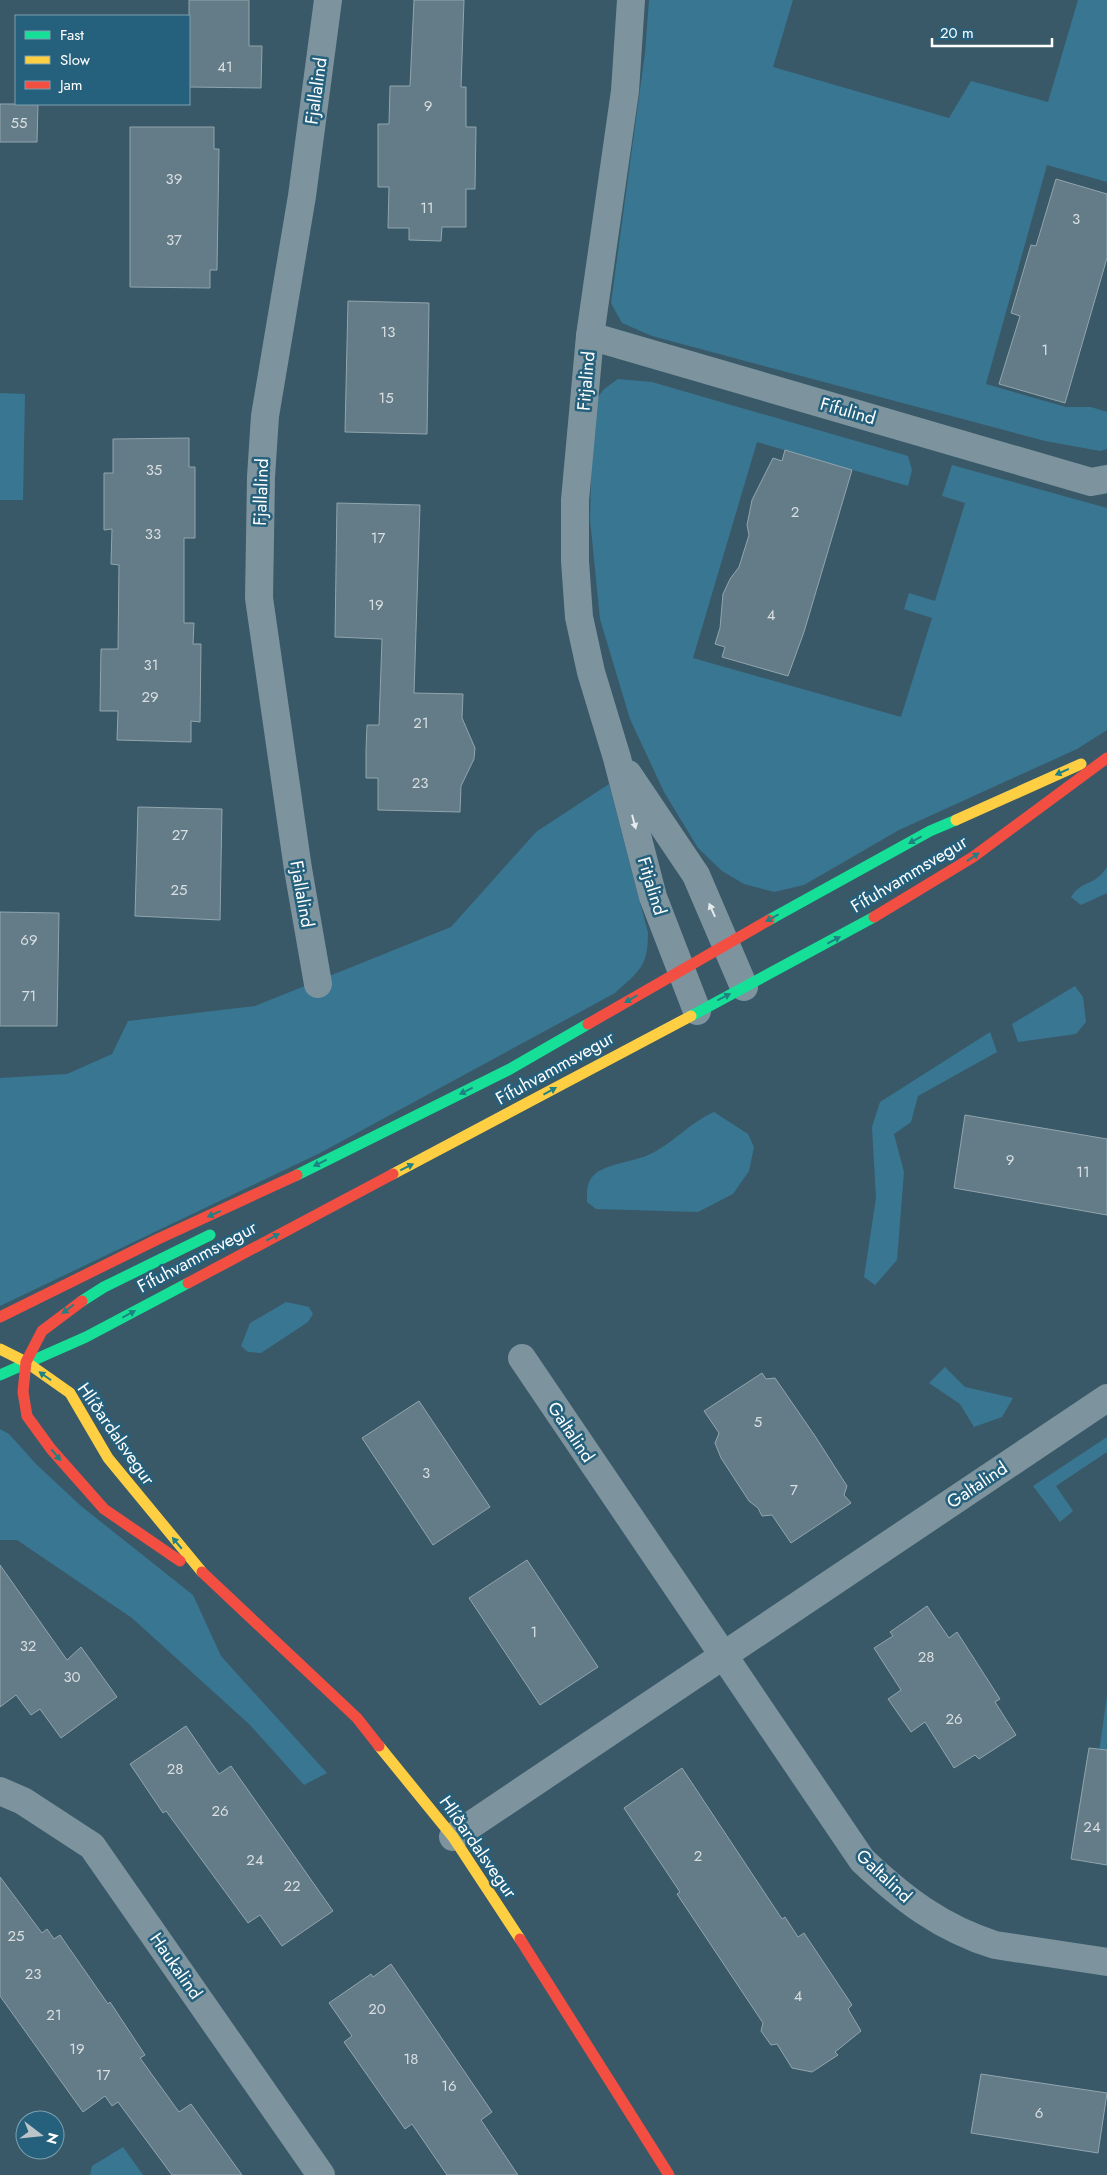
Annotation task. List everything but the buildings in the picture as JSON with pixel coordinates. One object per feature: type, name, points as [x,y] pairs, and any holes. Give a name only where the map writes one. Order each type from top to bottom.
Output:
[{"type":"main road","name":"Fífuhvammsvegur","points":[[0,1317],[158,1239],[258,1194],[510,1069],[727,943],[930,831],[1107,752]]},
{"type":"main road","name":"Fífuhvammsvegur","points":[[0,1375],[86,1337],[363,1188],[456,1142],[697,1011],[844,934],[973,857],[1107,758]]},
{"type":"main road","points":[[0,1349],[26,1362],[42,1331],[71,1307],[104,1287],[207,1237],[258,1194]]},
{"type":"main road","name":"Hlíðardalsvegur","points":[[208,1580],[104,1509],[51,1449],[27,1416],[23,1392],[26,1362],[70,1393],[108,1458],[208,1580],[357,1718],[453,1837],[669,2175]]},
{"type":"street","name":"Fjallalind","points":[[318,984],[298,869],[259,598],[261,477],[265,416],[302,196],[328,0]]},
{"type":"street","name":"Fitjalind","points":[[631,0],[625,91],[590,336],[575,500],[579,617],[591,672],[617,758],[653,897],[697,1011]]},
{"type":"street","name":"Fífulind","points":[[590,336],[1092,482],[1107,479]]},
{"type":"street","name":"Fitjalind","points":[[617,758],[696,875],[727,943],[744,987]]},
{"type":"street","name":"Galtalind","points":[[522,1358],[862,1860],[908,1901],[937,1921],[995,1945],[1107,1962]]},
{"type":"street","name":"Galtalind","points":[[453,1837],[1107,1398]]},
{"type":"street","name":"Haukalind","points":[[0,1791],[23,1801],[92,1846],[321,2175]]},
{"type":"shaded area","points":[[649,0],[793,0],[773,67],[949,118],[971,81],[1048,102],[1078,0],[1107,0],[1107,182],[1047,165],[986,384],[1066,407],[1091,407],[1107,412],[1107,449],[1100,451],[1045,441],[652,336],[622,323],[611,303],[645,53]]},
{"type":"shaded area","points":[[618,379],[652,382],[908,456],[912,470],[908,486],[757,442],[693,658],[901,717],[932,618],[904,609],[909,593],[935,601],[965,503],[942,496],[952,465],[1107,508],[1107,730],[1077,749],[899,830],[804,885],[774,892],[744,884],[722,871],[698,848],[664,792],[630,719],[600,619],[590,519],[595,401],[604,389]]},
{"type":"shaded area","points":[[0,393],[25,394],[23,500],[0,500]]},
{"type":"shaded area","points":[[609,784],[648,933],[648,944],[644,961],[636,973],[615,993],[320,1153],[0,1306],[0,1078],[67,1074],[112,1054],[128,1021],[255,1006],[451,927],[536,832]]},
{"type":"shaded area","points":[[1107,867],[1107,893],[1081,905],[1071,897],[1075,891],[1098,878]]},
{"type":"shaded area","points":[[1075,986],[1083,997],[1086,1022],[1076,1034],[1018,1042],[1012,1024]]},
{"type":"shaded area","points":[[990,1032],[997,1052],[918,1096],[911,1122],[894,1134],[904,1172],[897,1260],[875,1285],[864,1277],[876,1198],[872,1127],[880,1102]]},
{"type":"shaded area","points":[[714,1112],[748,1134],[754,1147],[749,1171],[733,1194],[698,1212],[596,1209],[587,1202],[589,1183],[595,1174],[605,1168],[646,1156]]},
{"type":"shaded area","points":[[286,1302],[309,1307],[313,1314],[308,1322],[261,1353],[248,1352],[241,1346],[250,1323]]},
{"type":"shaded area","points":[[945,1367],[965,1387],[1013,1398],[1002,1417],[974,1427],[960,1404],[929,1383]]},
{"type":"shaded area","points":[[0,1429],[9,1434],[37,1465],[81,1506],[193,1595],[221,1656],[327,1773],[304,1785],[249,1724],[132,1618],[17,1540],[0,1540]]},
{"type":"shaded area","points":[[1107,1437],[1107,1452],[1056,1486],[1073,1511],[1060,1522],[1033,1486]]},
{"type":"shaded area","points":[[1107,1696],[1107,1760],[1098,1759]]},
{"type":"shaded area","points":[[123,2147],[143,2175],[90,2175],[92,2166]]},
{"type":"traffic: fast","points":[[769,920],[930,831],[956,820]]},
{"type":"traffic: fast","points":[[691,1016],[874,917]]},
{"type":"traffic: fast","points":[[297,1175],[510,1069],[588,1024]]},
{"type":"traffic: fast","points":[[82,1301],[104,1287],[210,1235]]},
{"type":"traffic: fast","points":[[0,1375],[86,1337],[188,1283]]},
{"type":"traffic: slow","points":[[956,820],[1081,764]]},
{"type":"traffic: slow","points":[[393,1174],[691,1016]]},
{"type":"traffic: slow","points":[[0,1349],[26,1362],[70,1393],[108,1458],[202,1572]]},
{"type":"traffic: slow","points":[[379,1746],[453,1837],[520,1939]]},
{"type":"traffic: jam","points":[[874,917],[973,857],[1107,758]]},
{"type":"traffic: jam","points":[[588,1024],[769,920]]},
{"type":"traffic: jam","points":[[188,1283],[393,1174]]},
{"type":"traffic: jam","points":[[0,1317],[158,1239],[297,1175]]},
{"type":"traffic: jam","points":[[82,1301],[42,1331],[26,1362],[23,1392],[27,1416],[51,1449],[104,1509],[180,1561]]},
{"type":"traffic: jam","points":[[202,1572],[357,1718],[379,1746]]},
{"type":"traffic: jam","points":[[520,1939],[669,2175]]}]
